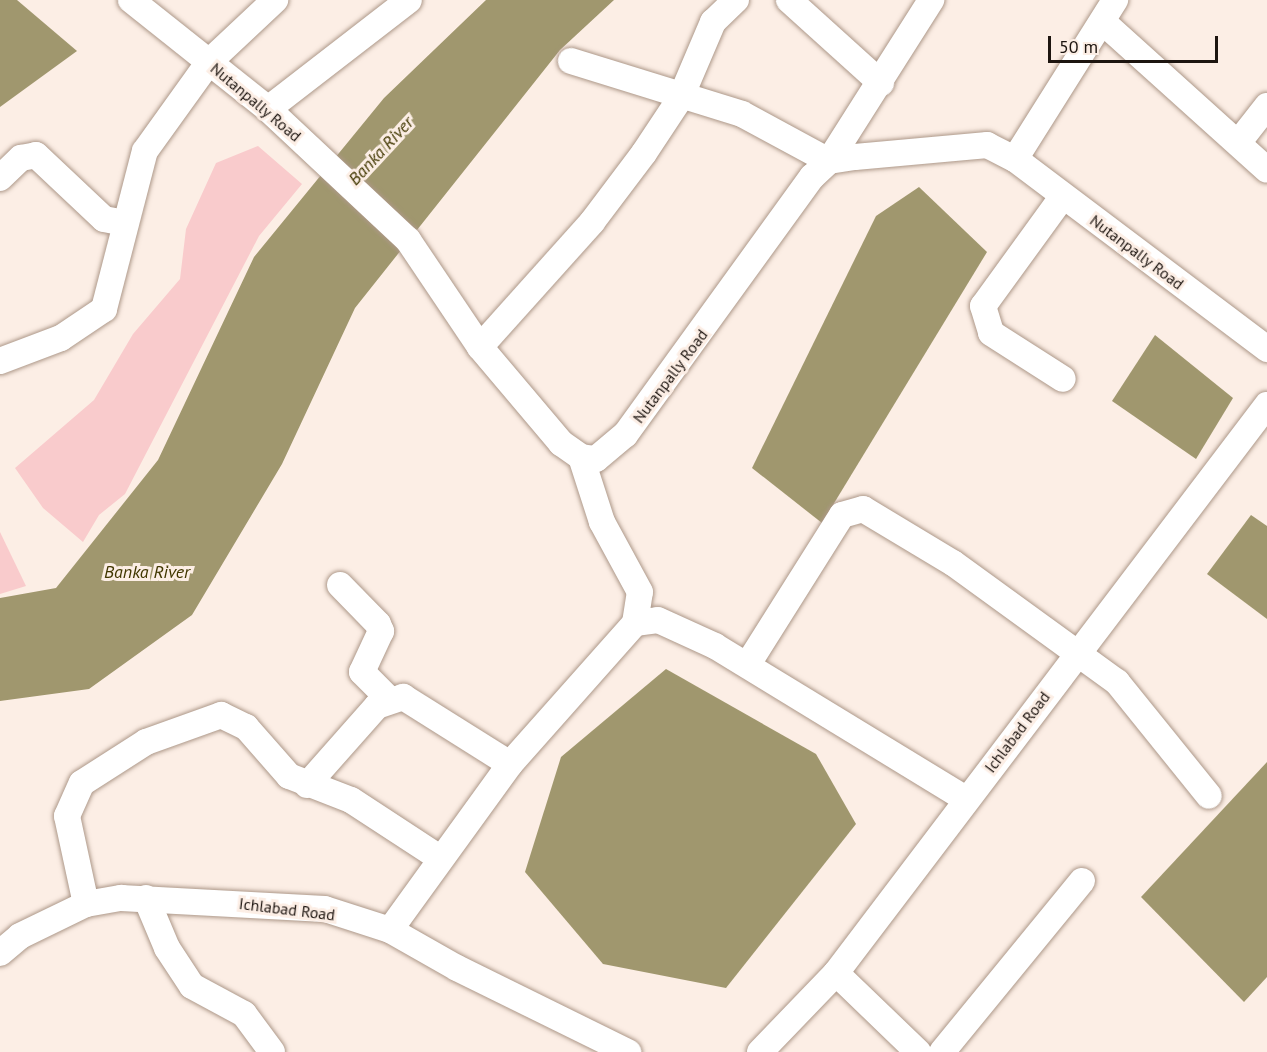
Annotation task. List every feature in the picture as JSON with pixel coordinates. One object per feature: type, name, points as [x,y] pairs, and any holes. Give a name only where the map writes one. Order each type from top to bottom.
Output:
[{"type":"street","name":"Nutanpally Road","points":[[131,0],[268,109],[408,240],[480,347],[561,444],[580,457],[596,459],[625,435],[812,177],[829,161],[960,144],[987,145],[1015,159],[1267,349]]},
{"type":"street","points":[[0,361],[61,338],[104,309],[121,259],[125,224],[146,151],[209,62],[275,0]]},
{"type":"street","points":[[268,109],[409,0]]},
{"type":"street","points":[[480,347],[592,222],[681,97],[713,22],[736,0]]},
{"type":"street","points":[[789,0],[881,83]]},
{"type":"street","points":[[570,62],[742,114],[829,161],[881,83],[931,0]]},
{"type":"street","points":[[1015,159],[1109,11],[1267,170]]},
{"type":"street","points":[[1238,142],[1267,106]]},
{"type":"street","points":[[0,178],[21,158],[36,155],[104,219],[125,224]]},
{"type":"street","points":[[1063,196],[994,285],[983,313],[991,333],[1063,379]]},
{"type":"street","name":"Ichlabad Road","points":[[760,1052],[836,974],[966,799],[1265,414]]},
{"type":"street","points":[[390,930],[438,857],[510,764],[635,623],[640,592],[602,522],[580,457]]},
{"type":"street","points":[[748,664],[842,515],[852,507],[874,513],[1080,651],[1138,704],[1209,796]]},
{"type":"street","points":[[340,585],[378,624],[381,631],[362,672],[389,699],[414,702],[510,764]]},
{"type":"street","points":[[635,623],[658,620],[679,627],[748,664],[966,799]]},
{"type":"street","points":[[307,785],[389,699]]},
{"type":"street","points":[[86,904],[67,816],[69,801],[109,762],[221,715],[246,727],[274,764],[307,785],[351,800],[438,857]]},
{"type":"street","points":[[942,1052],[1082,881]]},
{"type":"street","points":[[146,898],[167,948],[192,986],[244,1014],[272,1052]]},
{"type":"street","name":"Ichlabad Road","points":[[0,952],[20,936],[86,904],[146,898],[325,909],[390,930],[536,1009],[628,1052]]},
{"type":"street","points":[[836,974],[918,1052]]},
{"type":"shaded area","points":[[258,146],[302,184],[259,236],[125,494],[99,515],[83,542],[43,508],[15,468],[94,400],[133,334],[180,279],[186,229],[216,163]]},
{"type":"shaded area","points":[[0,532],[26,586],[0,594]]},
{"type":"water","points":[[0,0],[17,0],[77,51],[0,107]]},
{"type":"water","name":"Banka River","points":[[486,0],[614,0],[560,50],[355,308],[282,464],[192,615],[89,689],[0,701],[0,598],[56,588],[158,460],[254,257],[384,98]]},
{"type":"water","points":[[919,187],[987,252],[822,523],[752,468],[876,216]]},
{"type":"water","points":[[1155,335],[1233,398],[1196,459],[1112,401]]},
{"type":"water","points":[[1251,515],[1267,526],[1267,619],[1207,574]]},
{"type":"water","points":[[666,669],[816,754],[856,824],[726,988],[603,964],[525,872],[561,757]]},
{"type":"water","points":[[1267,762],[1267,977],[1244,1002],[1141,897]]}]
